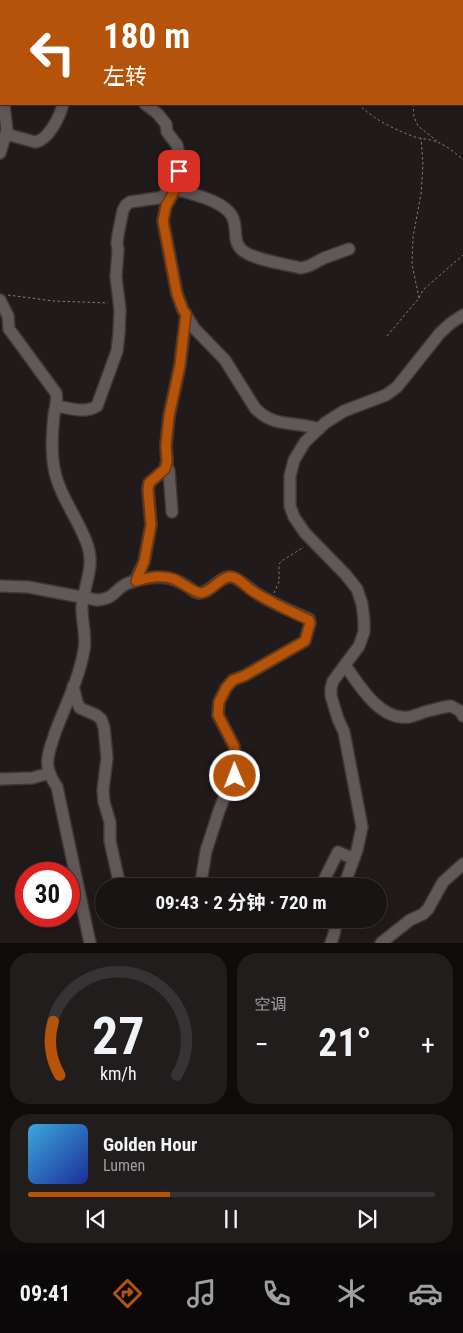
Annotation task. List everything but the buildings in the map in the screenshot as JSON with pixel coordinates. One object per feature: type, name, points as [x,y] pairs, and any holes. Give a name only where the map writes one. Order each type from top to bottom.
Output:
[{"type":"street","points":[[0,153],[7,130],[4,105]]},
{"type":"street","points":[[6,134],[39,142],[56,123],[63,105]]},
{"type":"street","points":[[146,105],[158,114],[166,124],[168,132],[177,145],[179,154],[177,185],[166,206],[163,221],[177,294],[183,310],[194,328],[225,360],[261,415],[271,421],[308,425],[319,429]]},
{"type":"street","points":[[177,185],[221,205],[230,213],[234,221],[237,244],[250,256],[301,268],[349,249]]},
{"type":"street","points":[[56,406],[91,410],[97,406],[117,351],[119,302],[116,277],[117,243],[124,210],[130,202],[163,196],[177,185]]},
{"type":"street","points":[[4,297],[9,329],[56,393],[52,454],[54,470],[61,490],[87,543],[91,558],[82,605],[84,652],[47,766],[57,787],[90,943]]},
{"type":"street","points":[[136,581],[144,562],[151,525],[149,483],[165,469],[167,462],[166,445],[169,416],[180,365],[186,314]]},
{"type":"street","points":[[347,878],[362,827],[344,732],[331,696],[331,688],[333,681],[359,646],[364,632],[362,604],[357,589],[346,575],[299,526],[290,506],[290,476],[294,460],[305,442],[325,423],[344,411],[386,394],[397,387],[440,333],[463,315]]},
{"type":"street","points":[[166,464],[170,472],[172,512]]},
{"type":"street","points":[[0,586],[28,587],[97,600],[113,595],[124,585],[164,576],[175,579],[200,593],[207,591],[227,577],[234,577],[260,596],[309,620],[310,623],[305,641],[244,676],[233,680],[226,688],[219,702],[218,715],[234,746],[236,768],[235,776],[228,787],[206,851],[202,878]]},
{"type":"street","points":[[345,665],[376,706],[391,715],[409,717],[451,706],[458,707],[463,716]]},
{"type":"street","points":[[73,686],[80,708],[96,715],[101,719],[104,726],[106,758],[103,790],[104,802],[110,822],[110,841],[118,877]]},
{"type":"street","points":[[0,779],[32,778],[50,773]]},
{"type":"street","points":[[325,878],[338,852],[354,859]]},
{"type":"street","points":[[381,943],[410,920],[424,914],[443,882],[463,864]]},
{"type":"street","points":[[331,943],[335,928]]},
{"type":"path","points":[[359,105],[384,124],[437,142]]},
{"type":"path","points":[[413,105],[414,117],[418,126],[463,160]]},
{"type":"path","points":[[419,298],[412,264],[413,237],[421,194],[423,164],[421,138]]},
{"type":"path","points":[[387,336],[419,298],[423,290],[463,255]]},
{"type":"path","points":[[4,297],[107,304],[119,302]]},
{"type":"path","points":[[269,601],[276,592],[279,582],[278,568],[283,560],[314,542]]},
{"type":"route","points":[[179,171],[177,186],[166,206],[163,221],[177,294],[186,314],[180,365],[169,416],[166,445],[167,462],[165,469],[149,483],[150,536],[144,562],[138,572],[136,581],[164,576],[175,579],[200,593],[207,591],[227,577],[234,577],[260,596],[302,616],[309,620],[310,623],[305,641],[244,676],[233,680],[226,688],[219,702],[218,715],[234,746],[236,758],[235,776]]}]
